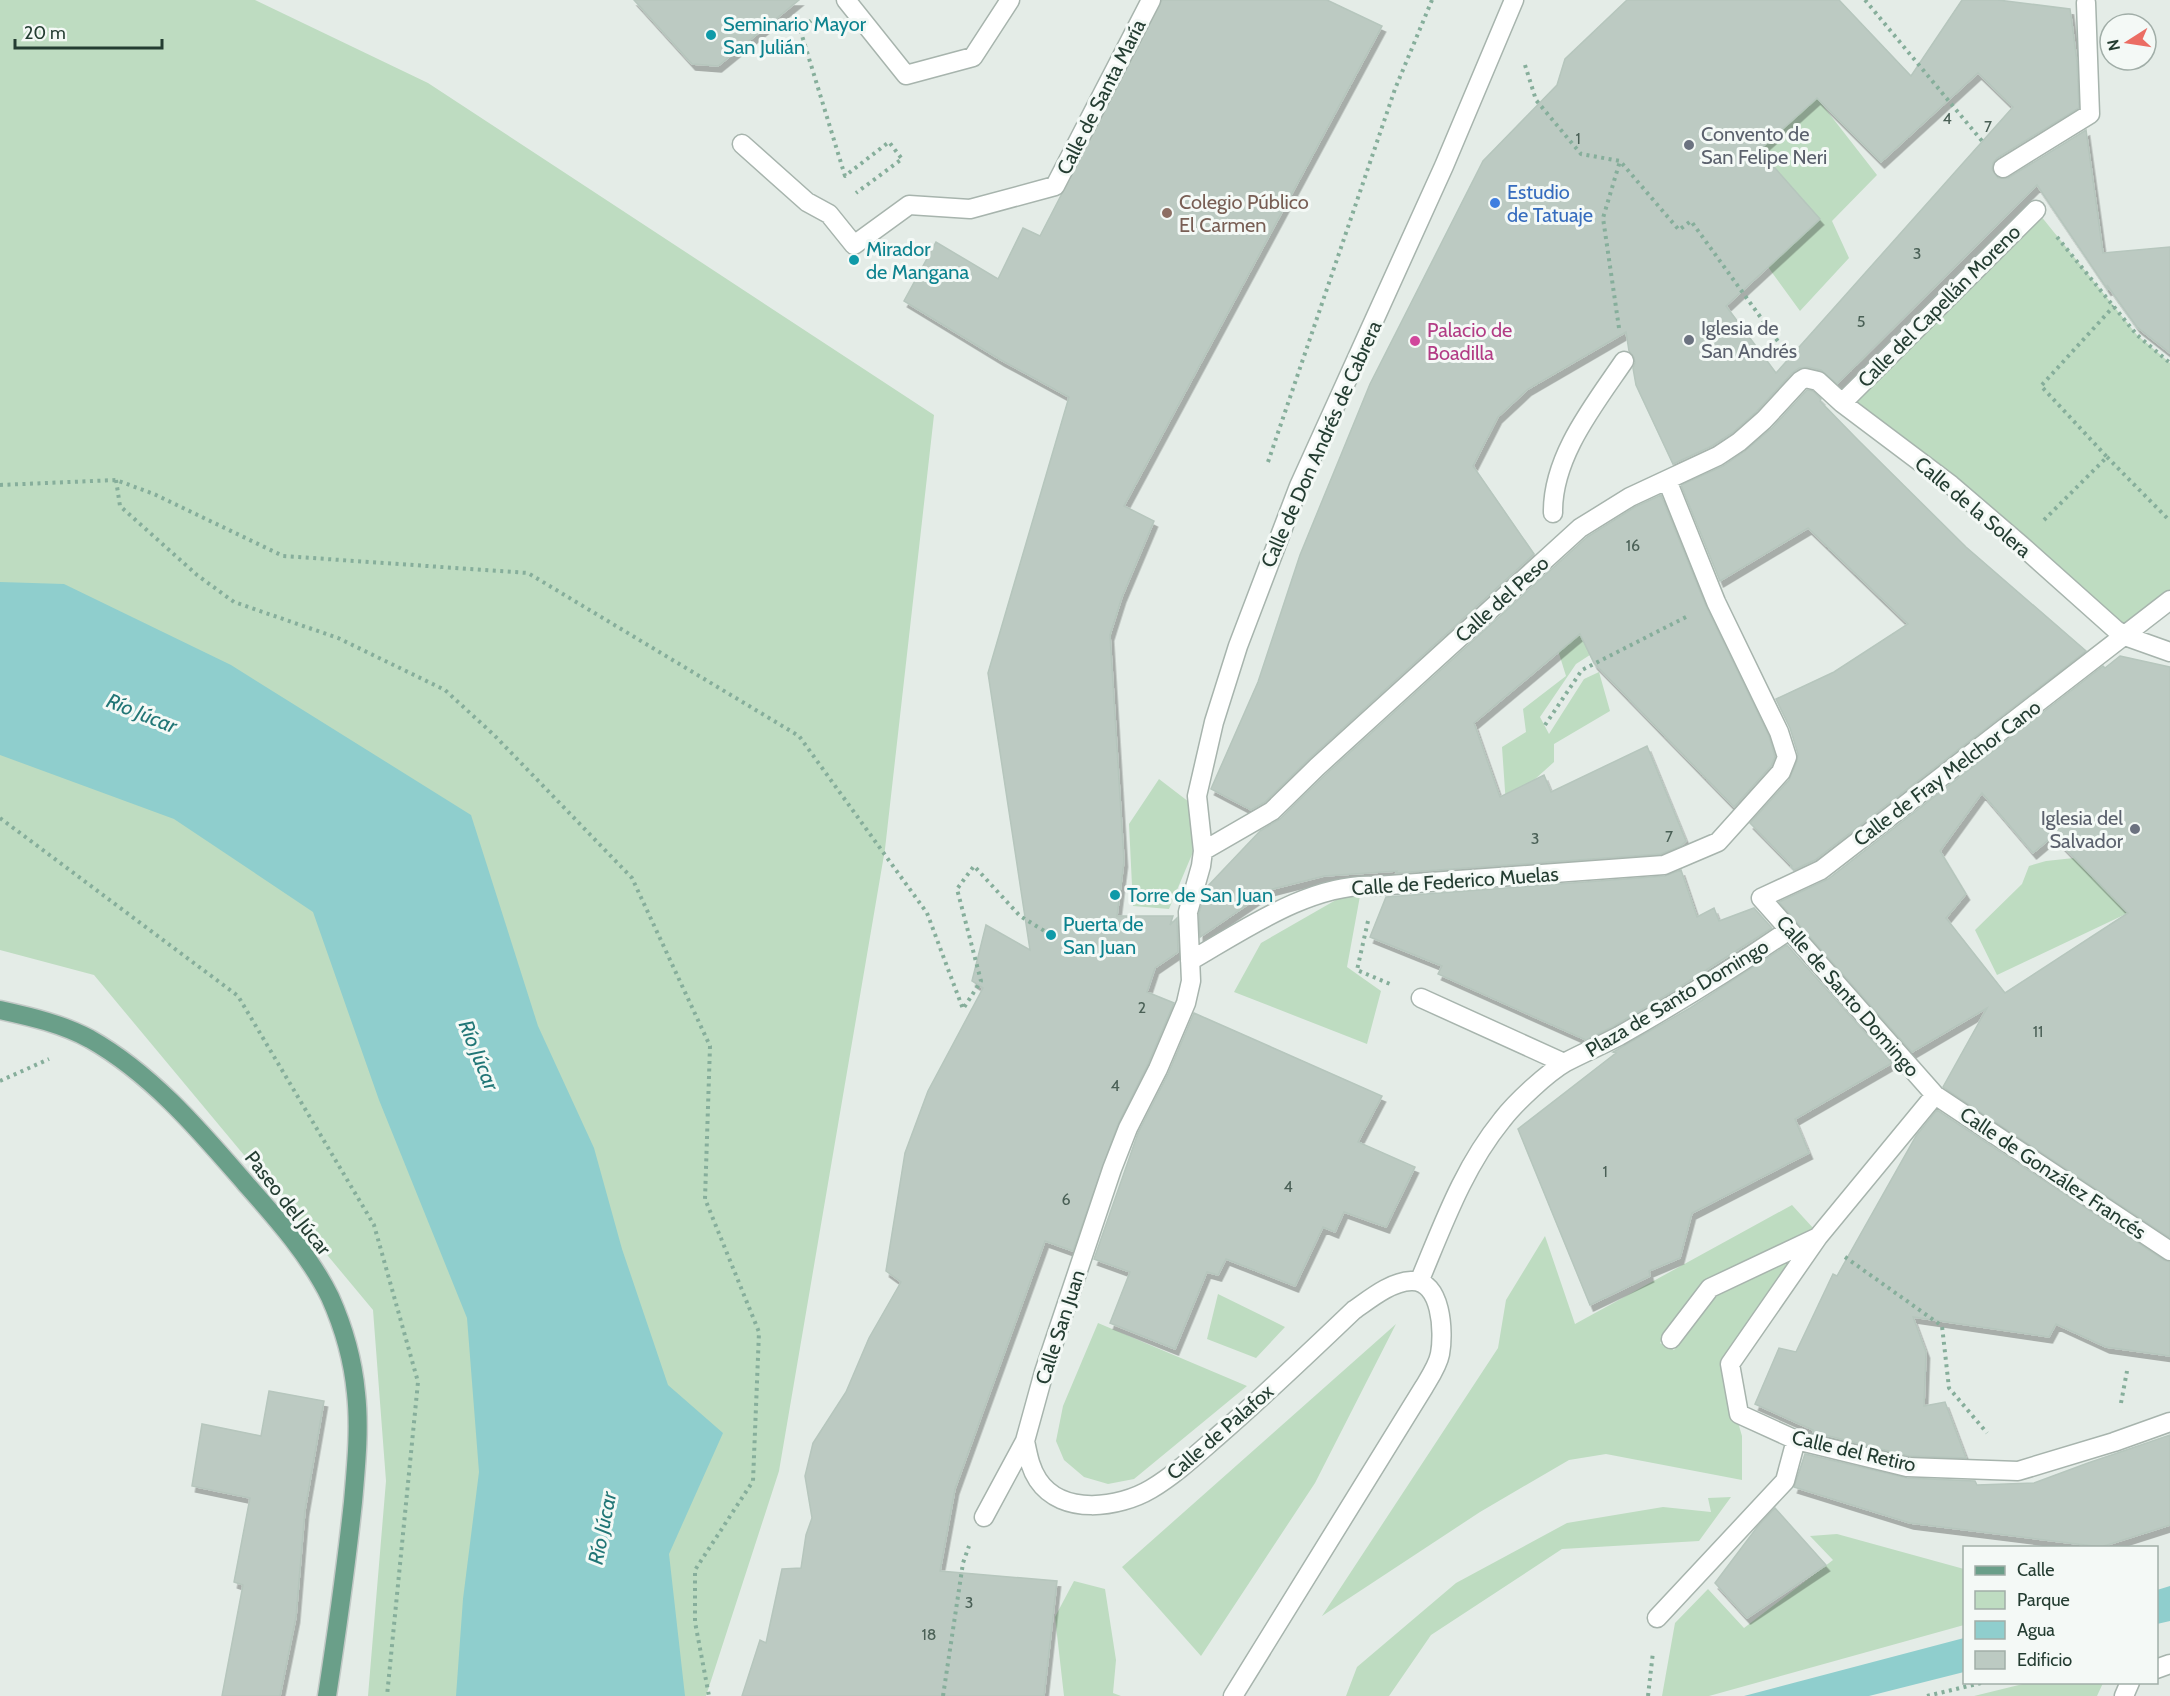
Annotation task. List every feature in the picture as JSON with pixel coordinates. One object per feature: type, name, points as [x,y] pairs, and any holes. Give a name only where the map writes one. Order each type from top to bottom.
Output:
[{"type":"main road","name":"Paseo del Júcar","points":[[0,1010],[62,1026],[91,1040],[118,1057],[153,1086],[213,1146],[263,1204],[299,1248],[329,1296],[342,1331],[357,1394],[356,1472],[344,1583],[327,1696]]},
{"type":"street","points":[[846,0],[906,75],[973,57],[1010,0]]},
{"type":"street","name":"Calle de Santa María","points":[[742,144],[807,202],[829,214],[854,245],[909,205],[970,209],[1055,186],[1151,0]]},
{"type":"street","points":[[2003,168],[2090,114],[2086,3]]},
{"type":"street","name":"Calle de Don Andrés de Cabrera","points":[[1190,961],[1188,912],[1203,851],[1197,796],[1215,722],[1254,602],[1299,486],[1444,166],[1511,7]]},
{"type":"street","name":"Calle del Capellán Moreno","points":[[1842,402],[2036,210]]},
{"type":"street","points":[[1553,513],[1553,496],[1569,450],[1624,361]]},
{"type":"street","name":"Calle del Peso","points":[[1203,851],[1272,811],[1317,767],[1580,528],[1630,497],[1718,456],[1739,442],[1764,420],[1800,381],[1811,380]]},
{"type":"street","name":"Calle de la Solera","points":[[1811,380],[1951,485],[2021,544],[2090,609],[2125,636],[2170,652]]},
{"type":"street","points":[[1667,480],[1710,605]]},
{"type":"street","name":"Calle de Fray Melchor Cano","points":[[1761,898],[1821,870],[2170,600]]},
{"type":"street","name":"Calle de Federico Muelas","points":[[1190,961],[1254,923],[1300,900],[1362,885],[1376,886],[1664,865],[1718,842],[1781,772],[1787,757],[1762,686],[1710,605]]},
{"type":"street","name":"Calle de Santo Domingo","points":[[1761,898],[1935,1095]]},
{"type":"street","name":"Plaza de Santo Domingo","points":[[1564,1063],[1620,1035],[1747,959],[1789,930]]},
{"type":"street","name":"Calle San Juan","points":[[984,1517],[1025,1441],[1044,1372],[1112,1169],[1128,1128],[1158,1069],[1186,1003],[1191,981],[1190,961]]},
{"type":"street","points":[[1233,1696],[1418,1397],[1440,1356],[1442,1331],[1438,1305],[1431,1290],[1419,1282],[1451,1203],[1474,1158],[1502,1119],[1529,1092],[1564,1063],[1421,998]]},
{"type":"street","name":"Calle del Retiro","points":[[1935,1095],[1818,1237],[1730,1364],[1740,1414],[1796,1440],[1907,1467],[2018,1471],[2114,1442],[2170,1422]]},
{"type":"street","name":"Calle de González Francés","points":[[1935,1095],[2170,1251]]},
{"type":"street","name":"Calle del Retiro","points":[[1671,1339],[1710,1288],[1818,1237]]},
{"type":"street","name":"Calle de Palafox","points":[[1025,1441],[1030,1464],[1039,1482],[1054,1494],[1070,1503],[1091,1506],[1128,1500],[1150,1490],[1194,1457],[1242,1416],[1354,1310],[1386,1289],[1405,1282],[1419,1282]]},
{"type":"street","points":[[1657,1618],[1785,1481],[1796,1440]]},
{"type":"path","points":[[1268,463],[1395,89],[1432,0]]},
{"type":"path","points":[[1511,7],[1536,100],[1581,154],[1620,161],[1680,230],[1691,221],[1811,380]]},
{"type":"path","points":[[800,29],[845,176],[889,142],[902,159],[829,214]]},
{"type":"path","points":[[1620,161],[1603,218],[1624,361]]},
{"type":"path","points":[[2114,306],[2042,386],[2170,521]]},
{"type":"path","points":[[2021,544],[2107,457]]},
{"type":"path","points":[[0,485],[116,480],[154,494],[283,556],[528,573],[799,736],[927,913],[963,1009],[981,981],[957,889],[974,866],[1020,916],[1051,935]]},
{"type":"path","points":[[116,480],[120,506],[197,575],[234,602],[338,638],[445,690],[494,735],[632,878],[710,1046],[705,1199],[759,1332],[753,1481],[695,1570],[695,1622],[709,1696]]},
{"type":"path","points":[[1545,725],[1582,670],[1710,605]]},
{"type":"path","points":[[1376,886],[1357,970],[1421,998]]},
{"type":"path","points":[[1818,1237],[1942,1326],[1949,1388],[2018,1471]]},
{"type":"path","points":[[943,1696],[963,1563],[973,1536],[984,1517]]},
{"type":"path","points":[[1648,1696],[1657,1618]]},
{"type":"path","points":[[1927,1696],[1981,1684]]},
{"type":"green space","points":[[0,0],[255,0],[428,83],[934,415],[885,849],[779,1471],[706,1696],[368,1696],[386,1481],[373,1310],[94,975],[0,950]]},
{"type":"green space","points":[[1817,98],[1877,175],[1832,221],[1849,258],[1800,311],[1768,267],[1820,219],[1759,150]]},
{"type":"green space","points":[[2036,210],[2137,335],[2170,363],[2170,600],[2125,636],[1842,403]]},
{"type":"green space","points":[[1625,604],[1639,623],[1576,664],[1540,717],[1549,734],[1584,679],[1599,672],[1610,711],[1554,744],[1554,762],[1506,805],[1502,747],[1526,732],[1523,709],[1566,676],[1557,647]]},
{"type":"green space","points":[[1159,779],[1189,802],[1193,852],[1169,909],[1133,906],[1129,824]]},
{"type":"green space","points":[[2074,858],[2128,913],[1997,975],[1975,930],[2022,884],[2029,866],[2046,861]]},
{"type":"green space","points":[[1362,885],[1347,967],[1381,991],[1367,1044],[1234,992],[1261,943]]},
{"type":"green space","points":[[1792,1205],[1814,1229],[1710,1277],[1660,1343],[1674,1350],[1717,1295],[1796,1254],[1720,1361],[1742,1436],[1742,1480],[1606,1454],[1569,1460],[1480,1512],[1322,1616],[1498,1348],[1506,1300],[1545,1236],[1575,1324]]},
{"type":"green space","points":[[1218,1294],[1285,1327],[1256,1358],[1207,1339]]},
{"type":"green space","points":[[1098,1323],[1247,1386],[1134,1479],[1108,1484],[1084,1477],[1064,1460],[1056,1441],[1063,1406]]},
{"type":"green space","points":[[1396,1324],[1315,1483],[1201,1656],[1122,1567]]},
{"type":"green space","points":[[1731,1497],[1699,1541],[1562,1549],[1431,1635],[1389,1696],[1346,1696],[1357,1667],[1456,1583],[1567,1523],[1663,1507],[1711,1512],[1708,1498]]},
{"type":"green space","points":[[1837,1534],[1963,1569],[1963,1625],[1709,1696],[1662,1696],[1675,1623],[1708,1589],[1744,1628],[1833,1560],[1810,1536]]},
{"type":"green space","points":[[1074,1581],[1105,1589],[1116,1660],[1113,1693],[1121,1696],[1064,1696],[1055,1617]]},
{"type":"green space","points":[[2023,1684],[2103,1684],[2097,1696],[1974,1696]]},
{"type":"water","name":"Río Júcar","points":[[0,582],[64,584],[231,665],[471,815],[538,1026],[594,1148],[622,1249],[668,1385],[723,1433],[669,1554],[685,1696],[456,1696],[463,1599],[479,1472],[467,1318],[379,1100],[313,912],[174,819],[0,755]]},
{"type":"water","points":[[2170,1586],[2170,1621],[2158,1624],[2158,1590]]},
{"type":"water","points":[[1963,1638],[1963,1672],[1869,1696],[1744,1696]]},
{"type":"building","name":"Seminario Mayor San Julián","points":[[634,0],[799,0],[718,66],[692,64]]},
{"type":"building","points":[[1162,0],[1327,0],[1382,26],[1124,506],[1154,521],[1122,597],[1110,635],[1124,861],[1117,916],[1173,916],[1170,925],[1177,918],[1178,952],[1155,968],[1147,992],[1174,1003],[1148,1064],[1118,1124],[1073,1251],[1045,1241],[955,1489],[940,1571],[1057,1581],[1044,1696],[742,1696],[760,1640],[766,1643],[782,1569],[801,1568],[806,1535],[812,1518],[805,1476],[813,1443],[846,1392],[869,1338],[901,1282],[886,1271],[905,1153],[928,1091],[983,988],[972,981],[986,925],[1030,950],[988,673],[1069,397],[1001,360],[904,301],[936,242],[998,279],[1023,228],[1040,236]]},
{"type":"building","points":[[1627,0],[1839,0],[1911,76],[1962,0],[1998,0],[2070,9],[2077,62],[2079,108],[1997,158],[1992,169],[1998,178],[2008,178],[2086,130],[2103,253],[2170,247],[2170,353],[2137,327],[2107,285],[2108,290],[2037,185],[1837,384],[1821,370],[1808,367],[1799,368],[1732,433],[1712,446],[1673,464],[1636,385],[1634,357],[1629,351],[1626,332],[1528,389],[1498,417],[1473,466],[1534,554],[1265,802],[1251,810],[1211,789],[1258,682],[1300,555],[1370,384],[1483,161],[1557,85],[1565,59]],"holes":[[[1978,73],[2013,107],[1776,373],[1726,306],[1820,219],[1759,150],[1817,98],[1881,162]]]},
{"type":"building","points":[[1807,390],[1813,391],[1858,440],[1966,547],[2086,651],[1815,860],[1794,870],[1750,823],[1789,780],[1797,761],[1798,754],[1790,728],[1776,699],[1834,672],[1908,624],[1808,528],[1720,581],[1681,485],[1723,466],[1745,451],[1772,428]]},
{"type":"building","points":[[1661,495],[1706,606],[1769,736],[1775,757],[1771,766],[1734,807],[1594,663],[1580,634],[1474,723],[1500,797],[1544,775],[1551,792],[1647,746],[1686,841],[1681,846],[1661,854],[1324,876],[1269,890],[1200,937],[1199,913],[1207,887],[1260,831],[1280,819],[1325,775],[1587,537],[1635,507]]},
{"type":"building","points":[[2120,656],[2170,667],[2170,1238],[1943,1087],[1987,1008],[1912,1052],[1779,902],[1828,879],[2103,666],[2105,668]],"holes":[[[1982,793],[2033,853],[2053,836],[2128,913],[2005,993],[1946,918],[1966,894],[1940,851]]]},
{"type":"building","points":[[1681,870],[1697,917],[1714,908],[1719,921],[1754,908],[1772,928],[1678,988],[1586,1040],[1438,974],[1442,966],[1370,937],[1386,897],[1665,876]]},
{"type":"building","points":[[1787,945],[1892,1063],[1795,1119],[1809,1153],[1692,1213],[1680,1258],[1649,1271],[1650,1276],[1590,1305],[1518,1129],[1616,1053],[1613,1052],[1690,1008]]},
{"type":"building","points":[[1194,1013],[1382,1096],[1358,1142],[1415,1167],[1386,1227],[1344,1212],[1335,1232],[1323,1227],[1295,1286],[1226,1259],[1218,1275],[1207,1272],[1175,1349],[1110,1323],[1130,1272],[1094,1259],[1138,1133],[1168,1074]]},
{"type":"building","points":[[1937,1110],[2170,1262],[2170,1356],[2106,1347],[2056,1324],[2049,1337],[1913,1317],[1926,1352],[1924,1406],[1945,1402],[1966,1458],[1909,1456],[1813,1432],[1813,1430],[1755,1404],[1779,1348],[1796,1352],[1833,1274],[1837,1276],[1916,1136]]},
{"type":"building","points":[[269,1391],[324,1401],[305,1510],[296,1617],[280,1696],[222,1696],[243,1585],[234,1582],[250,1498],[192,1486],[202,1424],[261,1436]]},
{"type":"building","points":[[2170,1435],[2170,1525],[2104,1546],[2093,1546],[1910,1523],[1794,1487],[1805,1454],[1907,1478],[1975,1481],[1977,1485],[2034,1483]]},
{"type":"building","points":[[1775,1508],[1826,1565],[1747,1618],[1715,1583],[1758,1526]]},
{"type":"place","name":"Seminario Mayor San Julián","points":[[711,35]]},
{"type":"place","name":"Convento de San Felipe Neri","points":[[1689,145]]},
{"type":"place","name":"Estudio de Tatuaje","points":[[1495,203]]},
{"type":"place","name":"Colegio Público El Carmen","points":[[1167,213]]},
{"type":"place","name":"Mirador de Mangana","points":[[854,260]]},
{"type":"place","name":"Iglesia de San Andrés","points":[[1689,340]]},
{"type":"place","name":"Palacio de Boadilla","points":[[1415,341]]},
{"type":"place","name":"Iglesia del Salvador","points":[[2135,829]]},
{"type":"place","name":"Torre de San Juan","points":[[1115,895]]},
{"type":"place","name":"Puerta de San Juan","points":[[1051,935]]}]
